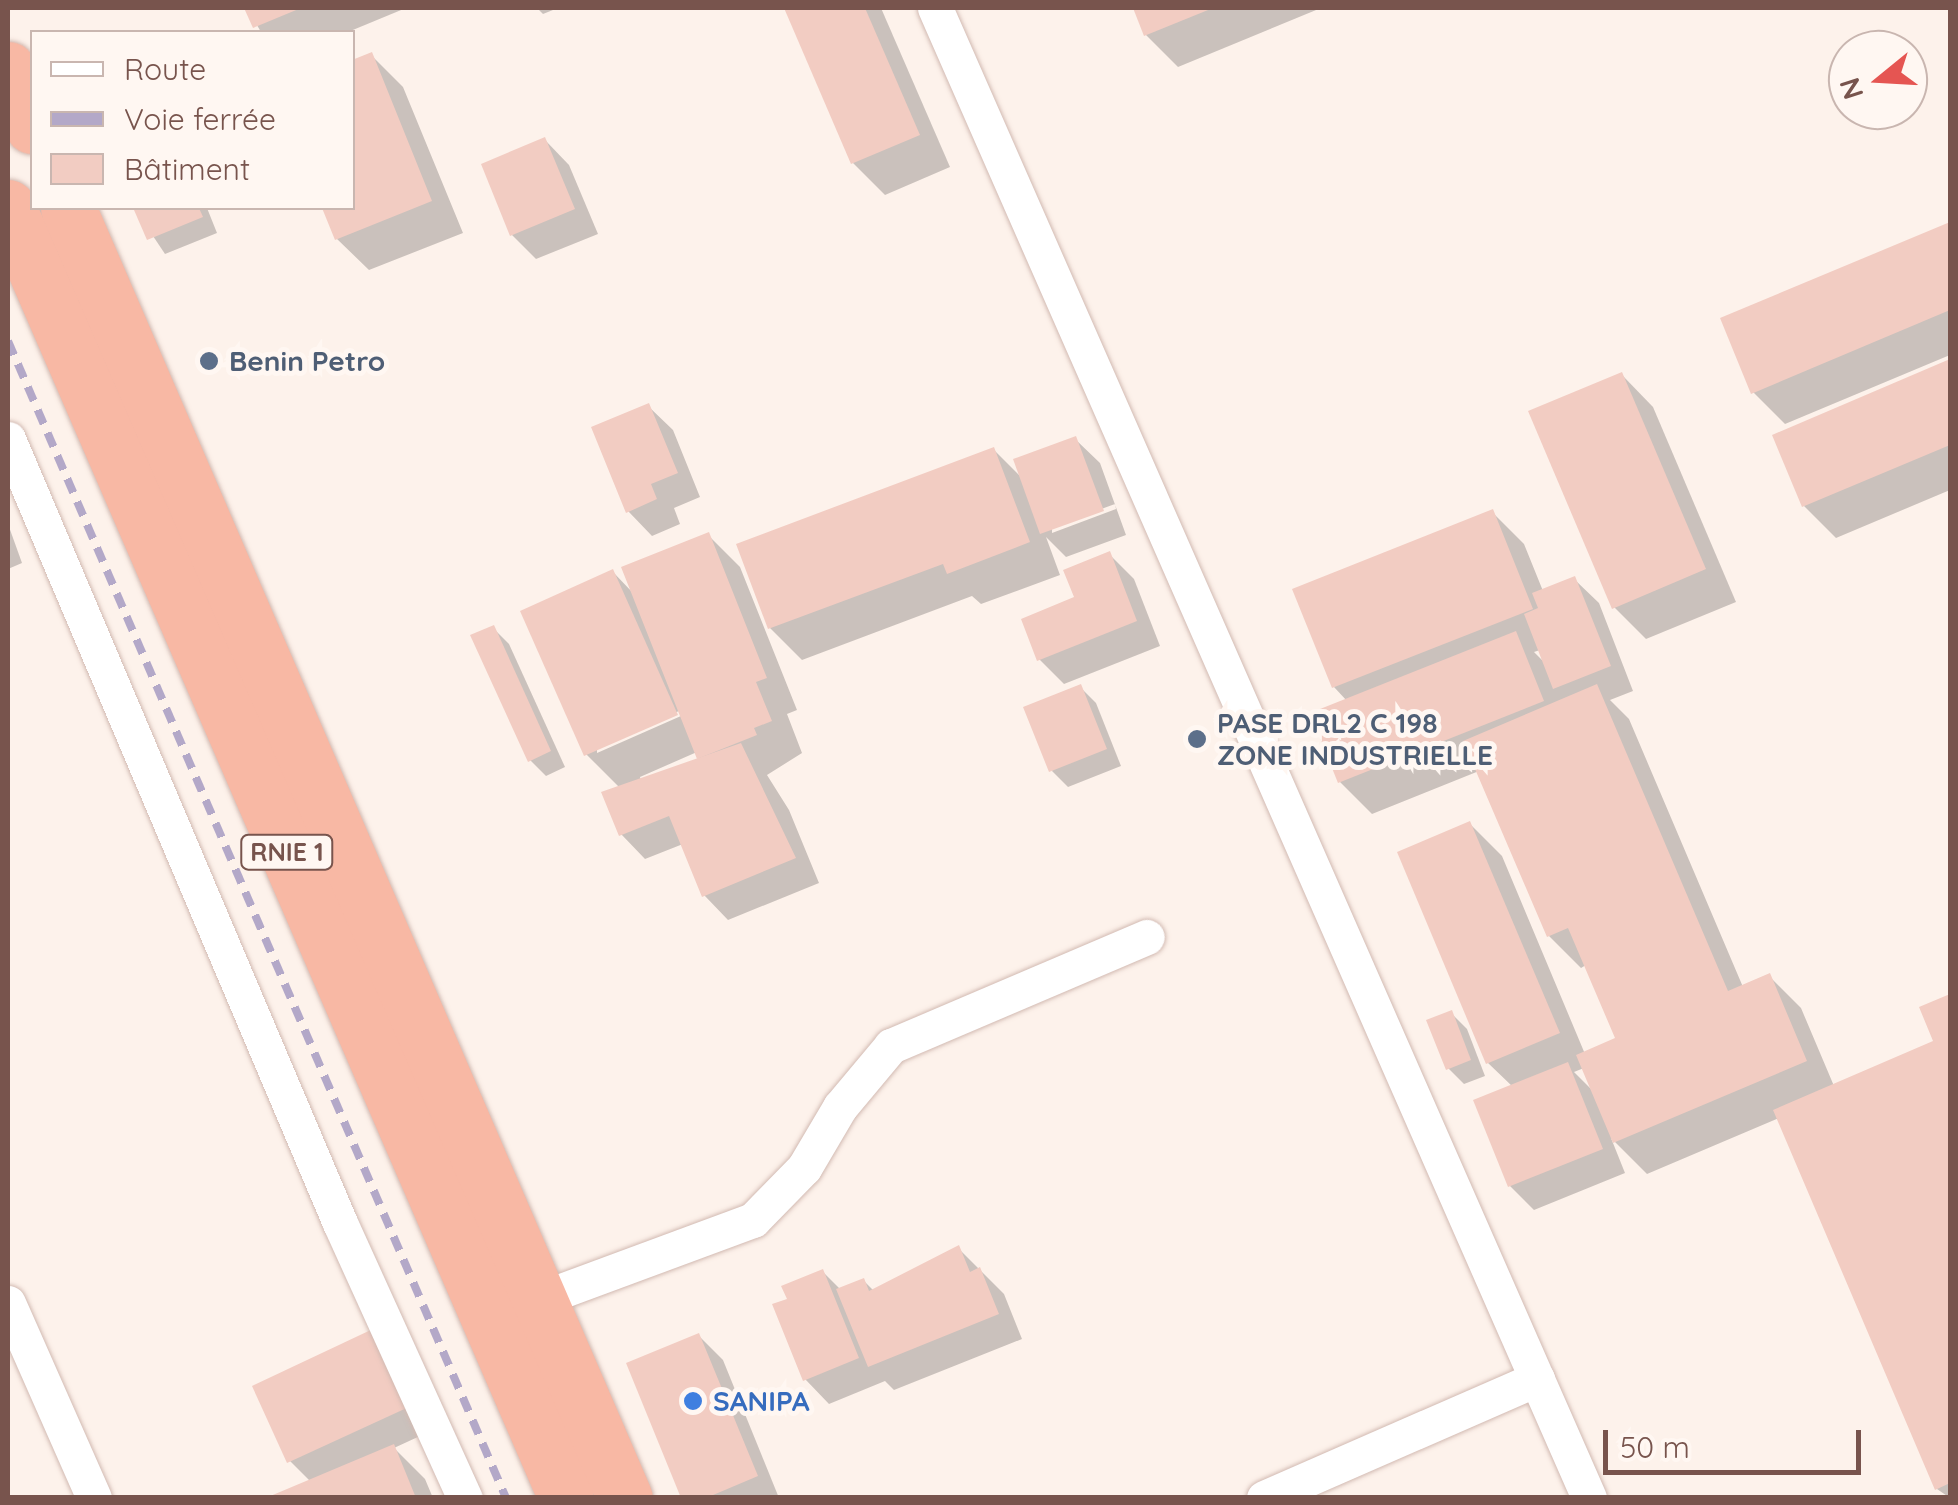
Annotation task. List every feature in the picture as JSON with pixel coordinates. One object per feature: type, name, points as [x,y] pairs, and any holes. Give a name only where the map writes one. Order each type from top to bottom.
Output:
[{"type":"highway","points":[[8,68],[30,121]]},
{"type":"highway","name":"RNIE 1","points":[[8,208],[566,1498]]},
{"type":"highway","name":"RNIE 1","points":[[69,210],[542,1298],[625,1498]]},
{"type":"street","points":[[935,8],[1589,1498]]},
{"type":"street","points":[[8,440],[324,1187],[465,1498]]},
{"type":"street","points":[[542,1298],[753,1220],[804,1168],[840,1107],[891,1046],[1147,936]]},
{"type":"street","points":[[8,1303],[18,1352],[94,1498]]},
{"type":"street","points":[[1264,1498],[1537,1379]]},
{"type":"building","points":[[244,8],[301,8],[253,28]]},
{"type":"building","points":[[784,8],[865,8],[920,135],[851,164]]},
{"type":"building","points":[[1133,8],[1213,8],[1144,36]]},
{"type":"building","points":[[372,52],[432,201],[335,240],[323,210],[355,210],[355,59]]},
{"type":"building","points":[[545,137],[575,209],[510,236],[481,164]]},
{"type":"building","points":[[134,210],[200,210],[203,217],[147,240]]},
{"type":"building","points":[[1950,222],[1950,310],[1751,394],[1720,318]]},
{"type":"building","points":[[1950,359],[1950,445],[1802,507],[1772,435]]},
{"type":"building","points":[[1622,372],[1706,569],[1612,609],[1528,411]]},
{"type":"building","points":[[649,403],[678,473],[651,484],[657,499],[626,513],[591,427]]},
{"type":"building","points":[[1076,436],[1104,511],[1040,534],[1013,459]]},
{"type":"building","points":[[994,447],[1030,542],[947,574],[943,564],[768,629],[736,544]]},
{"type":"building","points":[[1493,509],[1533,609],[1332,688],[1292,589]]},
{"type":"building","points":[[709,532],[767,678],[756,682],[772,721],[754,728],[757,735],[697,759],[621,567]]},
{"type":"building","points":[[1110,551],[1137,621],[1037,661],[1021,619],[1074,597],[1063,570]]},
{"type":"building","points":[[613,569],[678,715],[584,756],[520,611]]},
{"type":"building","points":[[1575,576],[1611,666],[1553,689],[1524,614],[1538,608],[1532,593]]},
{"type":"building","points":[[494,625],[551,751],[528,762],[470,635]]},
{"type":"building","points":[[1516,631],[1544,701],[1338,783],[1310,713]]},
{"type":"building","points":[[1081,684],[1107,749],[1049,772],[1023,707]]},
{"type":"building","points":[[1597,684],[1728,991],[1770,973],[1807,1061],[1613,1143],[1576,1055],[1615,1038],[1568,928],[1547,937],[1463,741]]},
{"type":"building","points":[[741,743],[796,858],[702,897],[669,816],[619,836],[601,792]]},
{"type":"building","points":[[1470,821],[1560,1033],[1486,1064],[1397,852]]},
{"type":"building","points":[[1950,994],[1950,1483],[1935,1490],[1773,1110],[1933,1041],[1919,1007]]},
{"type":"building","points":[[1452,1010],[1471,1060],[1446,1070],[1426,1020]]},
{"type":"building","points":[[1568,1062],[1603,1149],[1508,1187],[1473,1100]]},
{"type":"building","points":[[959,1245],[970,1272],[980,1267],[999,1314],[868,1367],[836,1289],[864,1278],[869,1291]]},
{"type":"building","points":[[823,1269],[859,1358],[803,1381],[772,1304],[787,1299],[781,1286]]},
{"type":"building","points":[[375,1328],[411,1406],[287,1463],[252,1386]]},
{"type":"building","points":[[699,1333],[758,1476],[706,1498],[681,1498],[626,1363]]},
{"type":"building","points":[[394,1444],[416,1498],[268,1498],[268,1497]]},
{"type":"railway","points":[[8,341],[506,1498]]},
{"type":"place","name":"Benin Petro","points":[[209,361]]},
{"type":"place","name":"PASE DRL2 C 198 ZONE INDUSTRIELLE","points":[[1197,739]]},
{"type":"place","name":"SANIPA","points":[[693,1401]]}]
